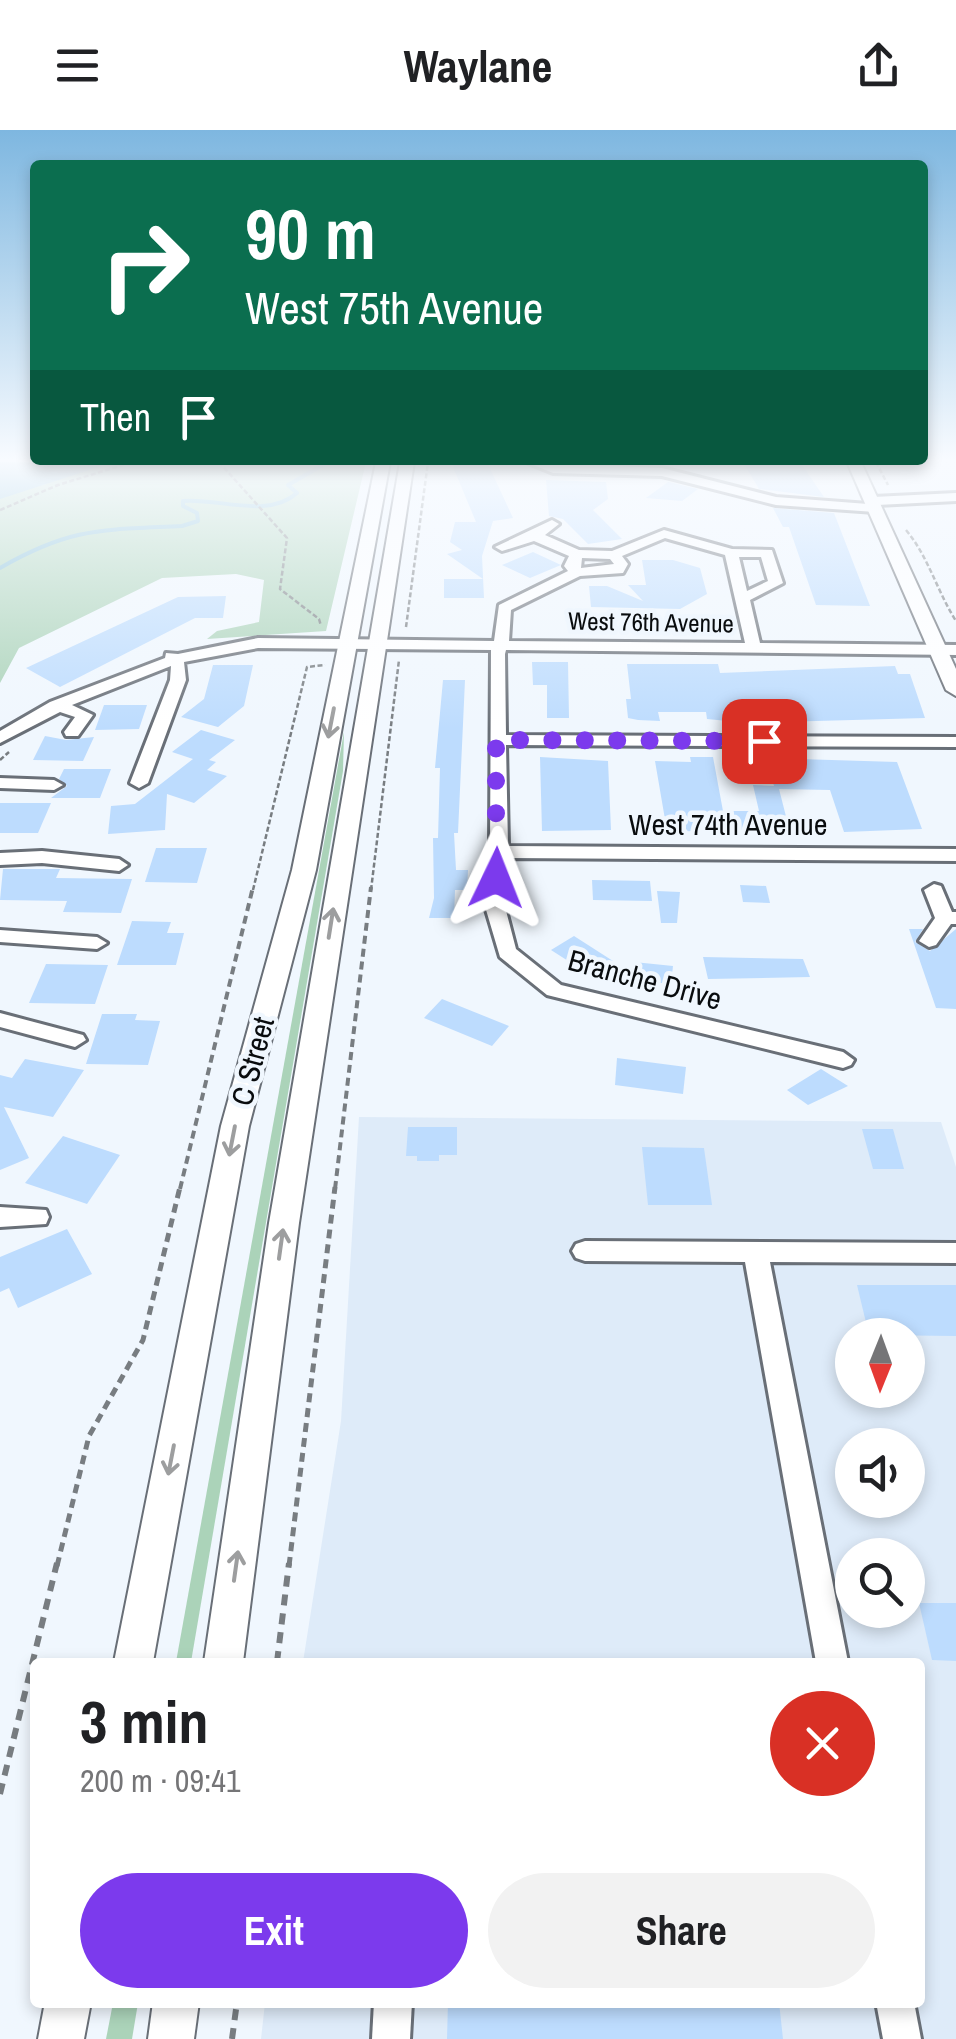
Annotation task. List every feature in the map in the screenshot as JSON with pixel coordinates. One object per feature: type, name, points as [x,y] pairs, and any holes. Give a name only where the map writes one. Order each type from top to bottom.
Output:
[{"type":"main road","name":"C Street","points":[[134,1658],[235,1126],[304,870],[365,551]]},
{"type":"main road","name":"C Street","points":[[224,1658],[284,1223],[392,645],[399,551]]},
{"type":"main road","points":[[898,551],[947,650],[956,690]]},
{"type":"main road","points":[[61,2039],[67,2008]]},
{"type":"main road","points":[[171,2039],[175,2008]]},
{"type":"street","points":[[571,551],[614,555],[623,551]]},
{"type":"street","points":[[712,551],[731,558],[767,553],[776,584],[742,599]]},
{"type":"street","points":[[578,554],[572,566],[577,572],[618,570],[621,564],[614,555]]},
{"type":"street","points":[[731,558],[754,648]]},
{"type":"street","name":"Branche Drive","points":[[577,572],[505,605],[498,646],[499,852],[494,903],[507,952],[554,990],[843,1060]]},
{"type":"street","name":"West 76th Avenue","points":[[0,738],[56,705],[171,656],[258,643],[947,650]]},
{"type":"street","points":[[139,783],[178,680],[179,666],[171,656]]},
{"type":"street","points":[[56,705],[85,714],[72,732]]},
{"type":"street","points":[[496,740],[956,742]]},
{"type":"street","points":[[0,783],[46,784],[28,802]]},
{"type":"street","name":"West 74th Avenue","points":[[499,852],[956,855]]},
{"type":"street","points":[[0,859],[42,856],[119,865]]},
{"type":"street","points":[[930,941],[950,918],[934,890]]},
{"type":"street","points":[[0,936],[97,944]]},
{"type":"street","points":[[0,1020],[75,1040]]},
{"type":"street","points":[[0,1217],[37,1217]]},
{"type":"street","points":[[585,1251],[956,1253]]},
{"type":"street","points":[[756,1253],[831,1658]]},
{"type":"street","points":[[392,2039],[393,2008]]},
{"type":"street","points":[[896,2008],[902,2039]]},
{"type":"path","points":[[288,551],[280,589],[318,618],[321,626]]},
{"type":"path","points":[[277,1658],[392,645],[407,623],[416,551]]},
{"type":"path","points":[[922,551],[933,586],[956,621]]},
{"type":"path","points":[[34,1658],[89,1436],[143,1340],[308,667],[317,666]]},
{"type":"path","points":[[0,1794],[30,1673]]},
{"type":"path","points":[[232,2039],[236,2008]]},
{"type":"shaded area","points":[[359,1117],[941,1122],[956,1167],[956,2039],[261,2039],[264,2008],[925,2008],[925,1658],[304,1658],[341,1421]]},
{"type":"green space","points":[[0,551],[345,551],[326,631],[207,639],[217,631],[259,622],[264,580],[236,574],[162,578],[19,648],[0,683]]},
{"type":"green space","points":[[344,732],[343,771],[192,1658],[177,1658]]},
{"type":"green space","points":[[112,2008],[137,2008],[132,2039],[106,2039]]},
{"type":"building","points":[[484,551],[484,598],[444,598],[444,579],[483,579],[447,554]]},
{"type":"building","points":[[797,551],[849,551],[870,606],[816,605]]},
{"type":"building","points":[[533,552],[561,565],[530,578],[502,565]]},
{"type":"building","points":[[642,560],[673,560],[700,568],[707,594],[680,609],[591,607],[589,586],[607,586],[643,601],[628,585],[646,585]]},
{"type":"building","points":[[226,596],[223,618],[195,618],[60,687],[26,668],[178,597]]},
{"type":"building","points":[[532,662],[568,662],[569,718],[547,718],[547,685],[533,685]]},
{"type":"building","points":[[627,664],[718,664],[720,673],[895,666],[898,674],[910,674],[925,718],[748,723],[707,719],[706,712],[658,712],[660,721],[638,720],[628,718],[626,699],[631,699]]},
{"type":"building","points":[[213,665],[253,665],[244,706],[218,727],[181,717],[204,699]]},
{"type":"building","points":[[443,680],[465,680],[458,833],[454,833],[456,870],[468,870],[467,890],[455,890],[454,918],[429,918],[434,898],[433,838],[438,838],[440,768],[435,768]]},
{"type":"building","points":[[104,705],[147,705],[139,729],[95,730]]},
{"type":"building","points":[[201,730],[235,740],[209,760],[216,762],[207,770],[227,776],[194,803],[167,794],[165,830],[108,834],[111,806],[135,804],[193,759],[172,752]]},
{"type":"building","points":[[45,736],[66,740],[94,737],[83,761],[33,760]]},
{"type":"building","points":[[540,757],[608,761],[611,830],[542,831]]},
{"type":"building","points":[[690,757],[713,757],[723,811],[759,811],[753,785],[774,786],[766,758],[897,762],[922,829],[844,832],[830,790],[779,789],[790,832],[667,831],[655,761],[691,762]]},
{"type":"building","points":[[64,769],[111,769],[100,798],[51,798],[67,786],[59,779]]},
{"type":"building","points":[[0,803],[51,803],[38,833],[0,833]]},
{"type":"building","points":[[156,848],[207,848],[197,883],[145,882]]},
{"type":"building","points":[[3,869],[60,869],[56,878],[132,879],[121,913],[63,912],[67,901],[0,900]]},
{"type":"building","points":[[592,880],[650,881],[652,901],[593,900]]},
{"type":"building","points":[[740,885],[766,886],[770,903],[743,902]]},
{"type":"building","points":[[657,891],[680,892],[677,923],[661,923]]},
{"type":"building","points":[[132,921],[171,922],[167,933],[184,933],[176,965],[117,965]]},
{"type":"building","points":[[909,929],[923,929],[915,942],[930,951],[956,929],[956,1009],[936,1008]]},
{"type":"building","points":[[574,936],[613,961],[590,975],[551,950]]},
{"type":"building","points":[[703,957],[803,959],[810,977],[708,979]]},
{"type":"building","points":[[634,962],[673,966],[671,984],[632,980]]},
{"type":"building","points":[[46,964],[108,965],[95,1004],[29,1003]]},
{"type":"building","points":[[442,999],[509,1026],[492,1046],[424,1018]]},
{"type":"building","points":[[102,1014],[137,1014],[135,1020],[160,1021],[148,1065],[86,1064]]},
{"type":"building","points":[[617,1058],[686,1067],[683,1094],[615,1085]]},
{"type":"building","points":[[25,1059],[84,1070],[53,1117],[4,1107],[29,1158],[0,1170],[0,1075],[12,1078]]},
{"type":"building","points":[[821,1069],[848,1086],[808,1105],[787,1090]]},
{"type":"building","points":[[408,1127],[457,1127],[457,1155],[439,1155],[439,1161],[417,1161],[417,1156],[406,1156]]},
{"type":"building","points":[[862,1129],[893,1129],[904,1169],[873,1169]]},
{"type":"building","points":[[63,1136],[120,1155],[87,1204],[25,1183]]},
{"type":"building","points":[[642,1147],[704,1148],[712,1205],[648,1205]]},
{"type":"building","points":[[67,1229],[92,1274],[18,1308],[9,1288],[0,1292],[0,1257]]},
{"type":"building","points":[[857,1285],[956,1285],[956,1336],[925,1336],[925,1318],[865,1318]]},
{"type":"building","points":[[925,1603],[956,1603],[956,1661],[932,1660],[925,1628]]},
{"type":"building","points":[[448,2008],[780,2008],[783,2039],[447,2039]]},
{"type":"waterway","points":[[0,568],[34,551]]},
{"type":"route","points":[[496,878],[496,740],[764,741]]}]
